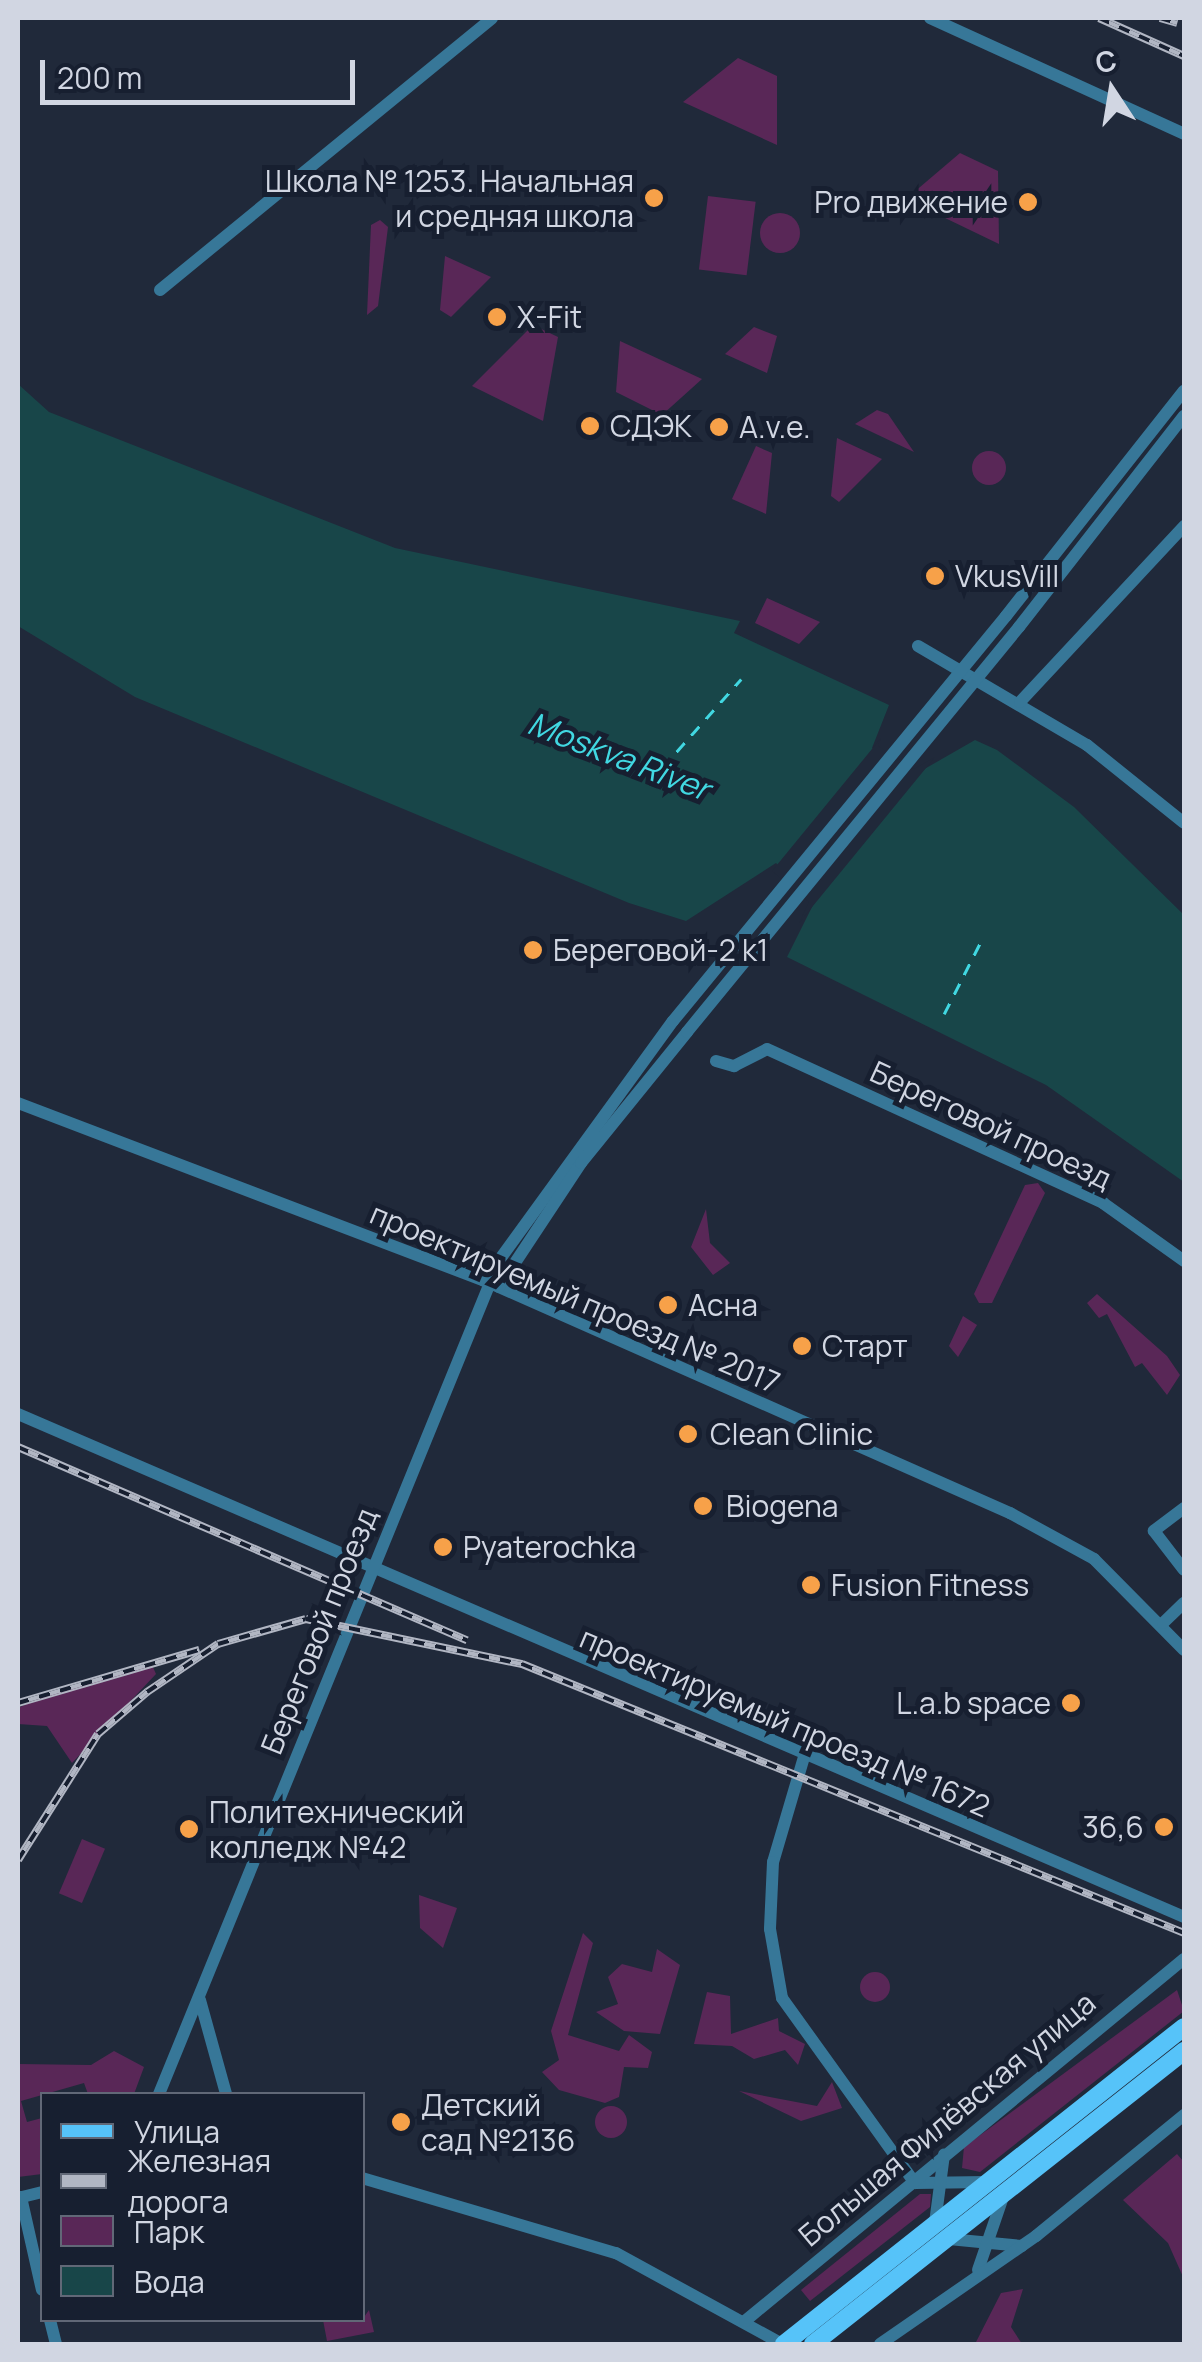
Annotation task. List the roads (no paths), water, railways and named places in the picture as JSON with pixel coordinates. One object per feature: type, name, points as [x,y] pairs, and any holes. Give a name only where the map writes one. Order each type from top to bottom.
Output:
[{"type":"main road","points":[[812,2344],[937,2235],[1052,2144],[1184,2027]]},
{"type":"main road","points":[[1052,2144],[1184,2052]]},
{"type":"main road","points":[[783,2344],[937,2235]]},
{"type":"street","points":[[160,290],[492,18]]},
{"type":"street","points":[[930,18],[1184,134]]},
{"type":"street","points":[[491,1284],[674,1021],[1006,616],[1184,390]]},
{"type":"street","points":[[491,1284],[581,1163],[1019,626],[1184,416]]},
{"type":"street","points":[[1158,450],[1184,424]]},
{"type":"street","points":[[1020,702],[1184,526]]},
{"type":"street","points":[[918,646],[1020,702],[1184,823]]},
{"type":"street","name":"Береговой проезд","points":[[716,1061],[734,1066],[767,1048],[1103,1202],[1184,1261]]},
{"type":"street","name":"проектируемый проезд № 2017","points":[[18,1102],[491,1284],[1056,1536],[1163,1622],[1184,1650]]},
{"type":"street","name":"Береговой проезд","points":[[160,2092],[200,2000],[369,1566],[491,1284]]},
{"type":"street","name":"проектируемый проезд № 1672","points":[[18,1414],[804,1757],[1184,1917]]},
{"type":"street","points":[[1184,1508],[1154,1531],[1184,1570]]},
{"type":"street","points":[[1163,1622],[1184,1603]]},
{"type":"street","points":[[804,1757],[773,1862],[770,1929],[782,1998],[915,2183],[1000,2185],[978,2270]]},
{"type":"street","name":"Большая Филёвская улица","points":[[745,2321],[915,2183],[949,2148],[1184,1959]]},
{"type":"street","points":[[200,2000],[225,2092]]},
{"type":"street","points":[[880,2344],[978,2270],[1036,2236],[1184,2115]]},
{"type":"street","points":[[949,2148],[937,2235],[1022,2246]]},
{"type":"street","points":[[949,2148],[948,2167],[969,2185]]},
{"type":"street","points":[[365,2179],[616,2252],[783,2344]]},
{"type":"street","points":[[19,2197],[40,2282]]},
{"type":"street","points":[[996,2211],[1008,2238],[1036,2236]]},
{"type":"water","name":"Moskva River","points":[[18,384],[49,412],[395,548],[740,621],[734,633],[889,705],[872,748],[914,775],[975,740],[997,750],[1074,807],[1184,915],[1184,1182],[1046,1085],[787,957],[815,901],[776,863],[686,921],[629,903],[135,697],[18,626]]},
{"type":"railway","points":[[1099,18],[1184,56]]},
{"type":"railway","points":[[1160,18],[1177,23]]},
{"type":"railway","points":[[18,1447],[467,1640]]},
{"type":"railway","points":[[18,1860],[98,1734],[147,1692],[218,1644],[306,1619],[522,1664],[1184,1933]]},
{"type":"railway","points":[[18,1703],[199,1650]]},
{"type":"place","name":"Школа № 1253. Начальная и средняя школа","points":[[654,198]]},
{"type":"place","name":"Pro движение","points":[[1028,202]]},
{"type":"place","name":"X-Fit","points":[[497,317]]},
{"type":"place","name":"СДЭК","points":[[590,426]]},
{"type":"place","name":"A.v.e.","points":[[719,427]]},
{"type":"place","name":"VkusVill","points":[[935,576]]},
{"type":"place","name":"Береговой-2 k1","points":[[533,950]]},
{"type":"place","name":"Асна","points":[[668,1305]]},
{"type":"place","name":"Старт","points":[[802,1346]]},
{"type":"place","name":"Clean Clinic","points":[[688,1434]]},
{"type":"place","name":"Biogena","points":[[703,1506]]},
{"type":"place","name":"Pyaterochka","points":[[443,1547]]},
{"type":"place","name":"Fusion Fitness","points":[[811,1585]]},
{"type":"place","name":"L.a.b space","points":[[1071,1703]]},
{"type":"place","name":"36,6","points":[[1164,1827]]},
{"type":"place","name":"Политехнический колледж №42","points":[[189,1829]]},
{"type":"place","name":"Детский сад №2136","points":[[401,2122]]}]
